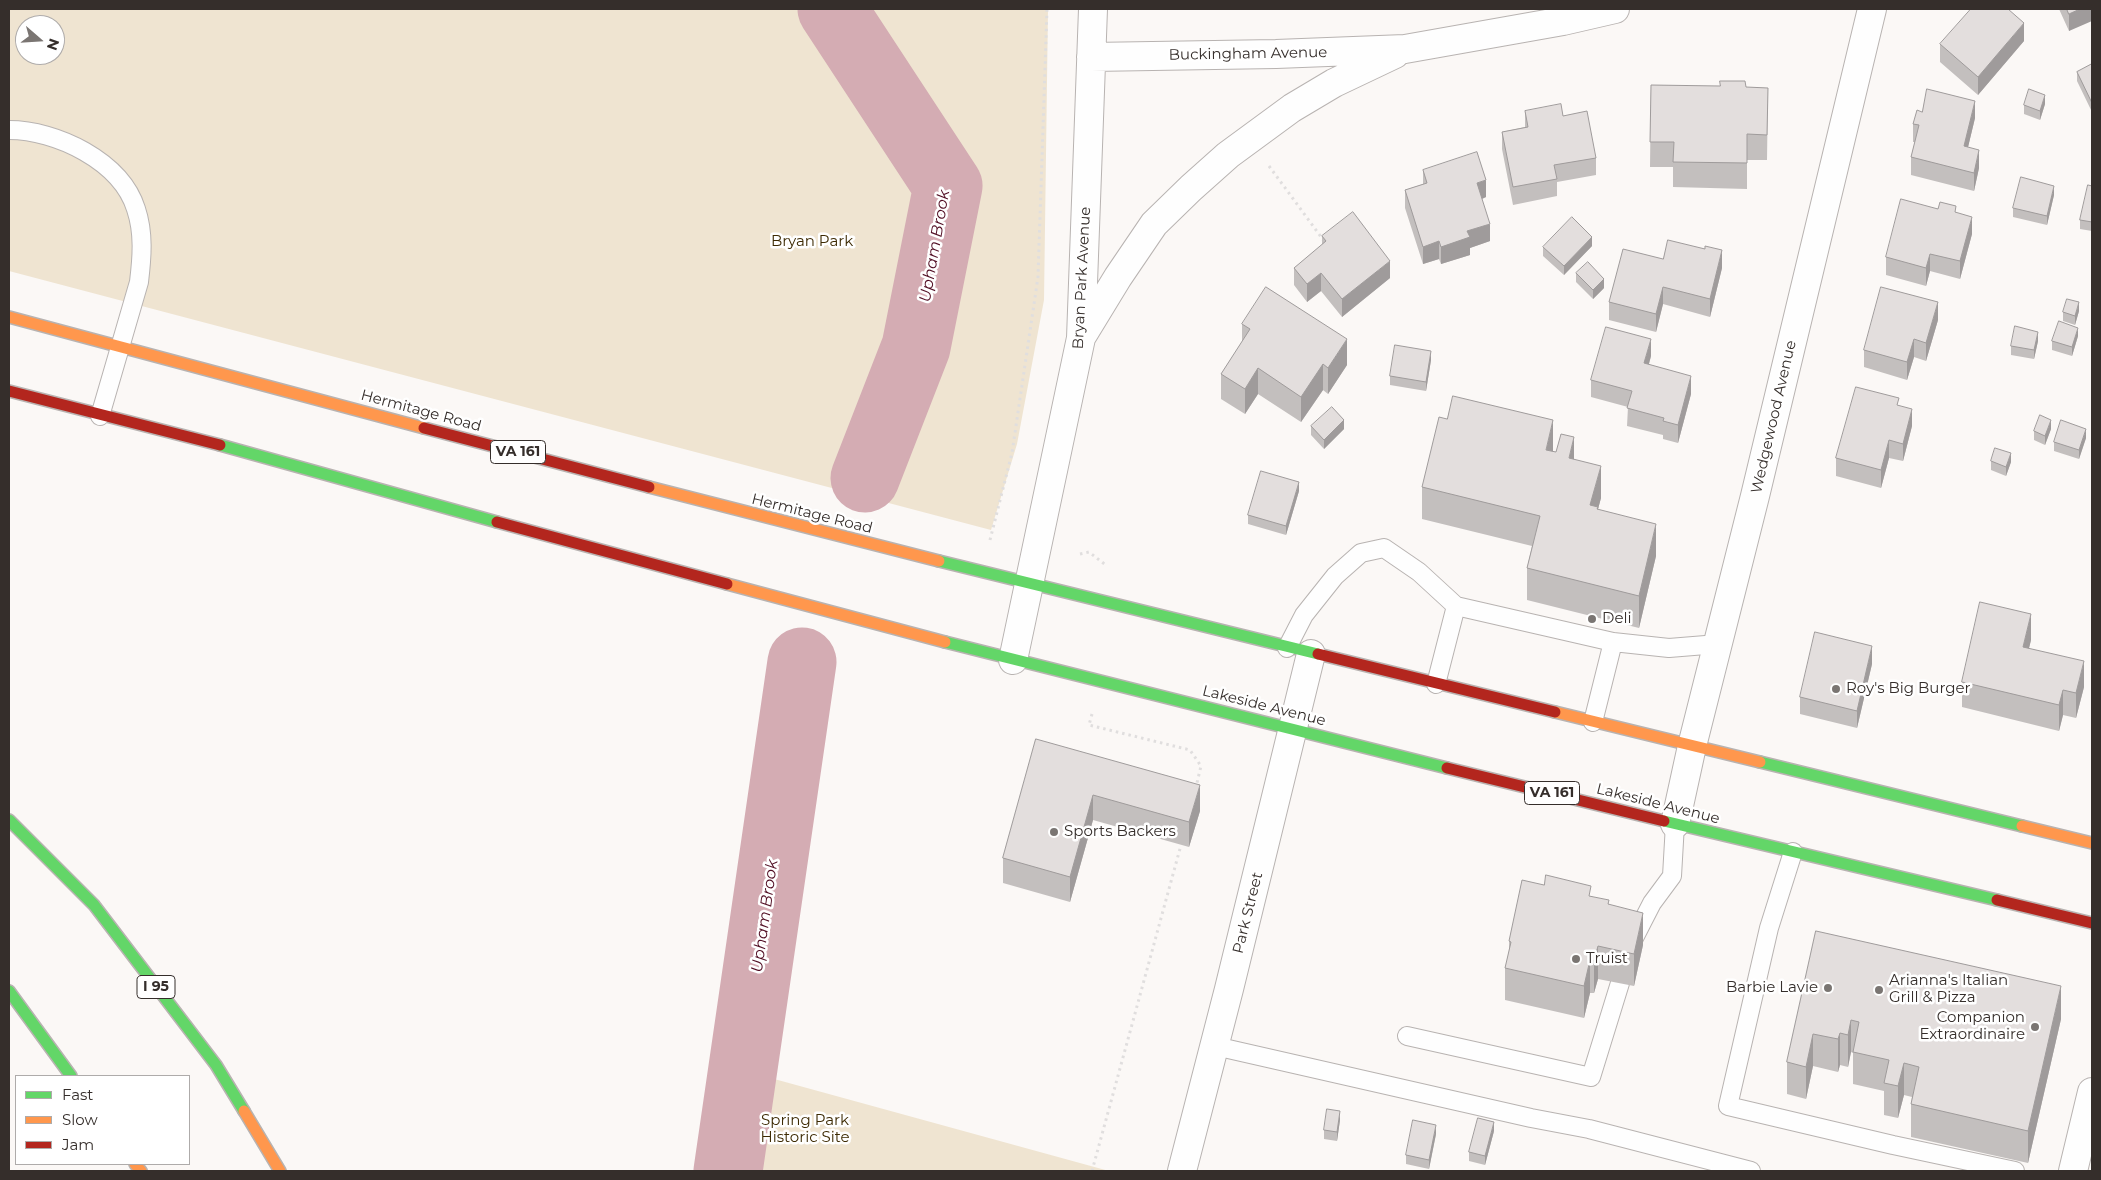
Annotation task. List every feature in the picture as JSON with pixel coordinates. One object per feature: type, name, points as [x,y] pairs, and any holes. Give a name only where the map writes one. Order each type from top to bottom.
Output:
[{"type":"main road","name":"Hermitage Road","points":[[9,317],[719,506],[1029,584]]},
{"type":"main road","name":"VA 161","points":[[9,391],[1013,660]]},
{"type":"main road","name":"VA 161","points":[[1029,584],[2092,843]]},
{"type":"main road","name":"Lakeside Avenue","points":[[1013,660],[1675,824],[2092,923]]},
{"type":"main road","name":"I 95","points":[[9,820],[94,905],[216,1065],[280,1171]]},
{"type":"main road","points":[[9,991],[70,1075]]},
{"type":"street","name":"Bryan Park Avenue","points":[[1013,660],[1080,338],[1093,9]]},
{"type":"street","name":"Buckingham Avenue","points":[[1091,57],[1276,54],[1405,49],[1563,21],[1615,9]]},
{"type":"street","name":"Wedgewood Avenue","points":[[1675,824],[1692,746],[1755,496],[1872,9]]},
{"type":"street","name":"Buckingham Avenue","points":[[1080,338],[1154,224],[1199,181],[1228,156],[1292,108],[1334,83],[1405,49]]},
{"type":"street","name":"Park Street","points":[[1182,1171],[1215,1046],[1293,728],[1299,651]]},
{"type":"street","points":[[2080,1167],[2092,1092]]},
{"type":"lane","points":[[9,130],[21,130],[54,137],[87,152],[106,167],[123,186],[136,208],[142,235],[142,259],[139,282],[100,416]]},
{"type":"lane","points":[[1299,651],[1309,608],[1335,576],[1361,553],[1384,548],[1419,572],[1456,606],[1613,642],[1669,648],[1718,644]]},
{"type":"lane","points":[[1436,684],[1456,606]]},
{"type":"lane","points":[[1593,722],[1613,642]]},
{"type":"lane","points":[[1632,942],[1652,903],[1672,876],[1675,824]]},
{"type":"lane","points":[[1792,852],[1769,928],[1728,1106],[1893,1146],[2015,1171]]},
{"type":"lane","points":[[1407,1036],[1591,1077],[1620,983]]},
{"type":"lane","points":[[1215,1046],[1531,1118],[1597,1131],[1751,1171]]},
{"type":"path","points":[[990,541],[1012,453],[1038,277],[1047,9]]},
{"type":"path","points":[[1265,161],[1329,248]]},
{"type":"path","points":[[1080,554],[1089,552],[1103,564],[1114,570]]},
{"type":"path","points":[[1089,725],[1190,750],[1201,766],[1194,792]]},
{"type":"path","points":[[1092,1171],[1181,845]]},
{"type":"green space","name":"Bryan Park","points":[[9,9],[1048,9],[1044,300],[1017,444],[991,530],[9,271]]},
{"type":"green space","name":"Spring Park Historic Site","points":[[767,1077],[1109,1171],[760,1171]]},
{"type":"building","points":[[1971,9],[2008,9],[2024,23],[1978,77],[1940,44]]},
{"type":"building","points":[[2067,9],[2080,9],[2069,14]]},
{"type":"building","points":[[2092,64],[2092,103],[2077,72]]},
{"type":"building","points":[[1720,81],[1745,81],[1746,87],[1768,88],[1767,135],[1747,134],[1747,163],[1673,162],[1674,142],[1650,142],[1651,85],[1720,86]]},
{"type":"building","points":[[1927,89],[1975,101],[1964,146],[1979,150],[1974,173],[1911,157],[1919,125],[1913,124],[1917,110],[1922,112]]},
{"type":"building","points":[[2029,89],[2045,95],[2040,111],[2024,105]]},
{"type":"building","points":[[1561,104],[1563,116],[1587,111],[1596,158],[1554,165],[1557,179],[1513,187],[1502,132],[1528,127],[1525,111]]},
{"type":"building","points":[[1477,152],[1486,180],[1477,183],[1490,224],[1467,231],[1470,237],[1441,247],[1439,241],[1423,247],[1405,190],[1427,183],[1423,170]]},
{"type":"building","points":[[2021,177],[2054,186],[2047,216],[2013,208]]},
{"type":"building","points":[[2088,185],[2092,186],[2092,222],[2080,220]]},
{"type":"building","points":[[1901,199],[1938,209],[1940,202],[1956,206],[1955,212],[1972,217],[1960,261],[1930,254],[1926,268],[1886,257]]},
{"type":"building","points":[[1353,212],[1390,261],[1342,299],[1321,273],[1307,284],[1294,268],[1326,241],[1322,236]]},
{"type":"building","points":[[1572,217],[1592,237],[1564,266],[1543,247]]},
{"type":"building","points":[[1668,240],[1705,249],[1705,246],[1722,250],[1710,299],[1663,287],[1656,314],[1609,302],[1623,249],[1663,259]]},
{"type":"building","points":[[1588,262],[1604,279],[1593,290],[1576,273]]},
{"type":"building","points":[[1266,287],[1347,339],[1328,368],[1323,364],[1301,397],[1258,368],[1245,389],[1221,374],[1250,329],[1242,324]]},
{"type":"building","points":[[1881,287],[1938,302],[1926,343],[1914,339],[1907,362],[1864,350]]},
{"type":"building","points":[[2067,299],[2079,302],[2075,316],[2063,312]]},
{"type":"building","points":[[2059,321],[2078,328],[2072,347],[2052,341]]},
{"type":"building","points":[[2015,326],[2038,332],[2034,350],[2011,346]]},
{"type":"building","points":[[1606,327],[1651,339],[1644,363],[1691,376],[1678,425],[1663,421],[1664,418],[1627,408],[1632,391],[1591,380]]},
{"type":"building","points":[[1395,345],[1431,351],[1426,382],[1390,376]]},
{"type":"building","points":[[1856,387],[1899,398],[1897,405],[1912,409],[1903,444],[1889,440],[1881,470],[1836,458]]},
{"type":"building","points":[[1453,396],[1553,420],[1546,450],[1556,452],[1561,434],[1574,437],[1569,458],[1601,466],[1590,505],[1598,507],[1597,509],[1656,524],[1639,596],[1527,568],[1540,516],[1422,487],[1439,417],[1447,419]]},
{"type":"building","points":[[1332,407],[1344,420],[1324,440],[1311,426]]},
{"type":"building","points":[[2040,415],[2051,420],[2045,436],[2034,431]]},
{"type":"building","points":[[2061,420],[2086,429],[2079,450],[2054,442]]},
{"type":"building","points":[[1995,448],[2011,453],[2006,467],[1991,461]]},
{"type":"building","points":[[1261,471],[1299,482],[1286,526],[1248,515]]},
{"type":"building","points":[[1980,602],[2031,614],[2023,647],[2084,661],[2076,693],[2063,690],[2059,705],[1962,682]]},
{"type":"building","name":"Roy's Big Burger","points":[[1815,632],[1872,646],[1857,711],[1800,697]]},
{"type":"building","name":"Sports Backers","points":[[1036,739],[1200,785],[1189,822],[1093,795],[1070,877],[1003,858]]},
{"type":"building","points":[[1546,875],[1591,886],[1589,896],[1609,900],[1608,904],[1643,913],[1634,954],[1598,946],[1594,961],[1590,960],[1584,986],[1505,968],[1522,880],[1544,885]]},
{"type":"building","points":[[1816,931],[2061,986],[2028,1131],[1911,1104],[1919,1067],[1904,1063],[1898,1086],[1884,1083],[1889,1060],[1853,1052],[1859,1022],[1851,1020],[1848,1035],[1840,1033],[1838,1039],[1813,1034],[1806,1067],[1787,1062]]},
{"type":"building","points":[[1327,1109],[1340,1111],[1337,1132],[1324,1130]]},
{"type":"building","points":[[1478,1118],[1494,1122],[1485,1156],[1469,1152]]},
{"type":"building","points":[[1413,1120],[1436,1125],[1429,1160],[1406,1155]]},
{"type":"waterway","name":"Upham Brook","points":[[832,9],[948,186],[916,347],[865,478]]},
{"type":"waterway","name":"Upham Brook","points":[[728,1171],[802,662]]},
{"type":"traffic: fast","points":[[220,445],[497,522]]},
{"type":"traffic: fast","points":[[939,561],[1318,654]]},
{"type":"traffic: fast","points":[[945,642],[1447,768]]},
{"type":"traffic: fast","points":[[1760,762],[2022,826]]},
{"type":"traffic: fast","points":[[9,820],[94,905],[216,1065],[244,1111]]},
{"type":"traffic: fast","points":[[1664,821],[1997,900]]},
{"type":"traffic: fast","points":[[9,991],[70,1075]]},
{"type":"traffic: slow","points":[[9,317],[424,428]]},
{"type":"traffic: slow","points":[[649,487],[939,561]]},
{"type":"traffic: slow","points":[[727,584],[945,642]]},
{"type":"traffic: slow","points":[[1555,712],[1760,762]]},
{"type":"traffic: slow","points":[[2022,826],[2092,843]]},
{"type":"traffic: slow","points":[[244,1111],[280,1171]]},
{"type":"traffic: slow","points":[[136,1165],[141,1171]]},
{"type":"traffic: jam","points":[[9,391],[220,445]]},
{"type":"traffic: jam","points":[[424,428],[649,487]]},
{"type":"traffic: jam","points":[[497,522],[727,584]]},
{"type":"traffic: jam","points":[[1318,654],[1555,712]]},
{"type":"traffic: jam","points":[[1447,768],[1664,821]]},
{"type":"traffic: jam","points":[[1997,900],[2092,923]]},
{"type":"place","name":"Deli","points":[[1592,619]]},
{"type":"place","name":"Roy's Big Burger","points":[[1836,689]]},
{"type":"place","name":"Sports Backers","points":[[1054,832]]},
{"type":"place","name":"Truist","points":[[1576,959]]},
{"type":"place","name":"Barbie Lavie","points":[[1828,988]]},
{"type":"place","name":"Arianna's Italian Grill & Pizza","points":[[1879,990]]},
{"type":"place","name":"Companion Extraordinaire","points":[[2035,1027]]}]
